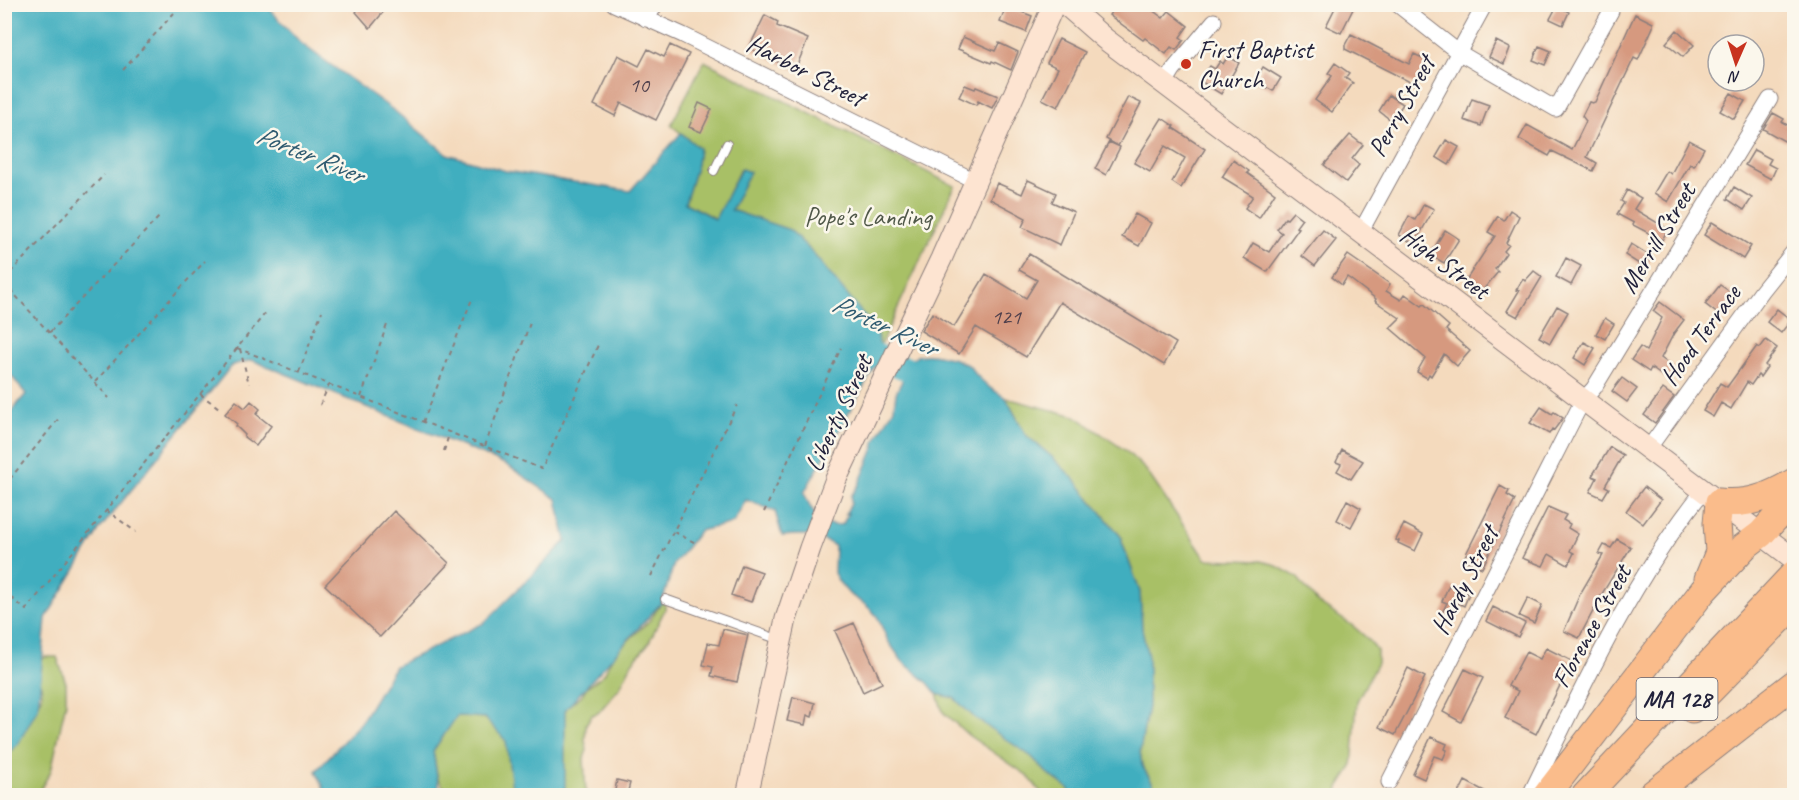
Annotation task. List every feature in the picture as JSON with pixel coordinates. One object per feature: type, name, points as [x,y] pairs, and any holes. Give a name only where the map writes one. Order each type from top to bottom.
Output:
[{"type":"highway","points":[[1703,591],[1719,552],[1717,523],[1711,496],[1736,503],[1752,502],[1794,482]]},
{"type":"highway","points":[[1539,794],[1703,591],[1794,498]]},
{"type":"highway","name":"MA 128","points":[[1608,795],[1783,607],[1794,574]]},
{"type":"highway","name":"MA 128","points":[[1585,795],[1783,607]]},
{"type":"highway","points":[[1650,795],[1794,684]]},
{"type":"main road","name":"Liberty Street","points":[[747,795],[786,619],[836,480],[975,182],[1054,4]]},
{"type":"main road","name":"High Street","points":[[1065,4],[1106,39],[1794,559]]},
{"type":"street","name":"Harbor Street","points":[[614,4],[683,35],[975,182]]},
{"type":"street","points":[[646,19],[656,4]]},
{"type":"street","points":[[1397,4],[1458,52],[1556,109],[1611,11]]},
{"type":"street","name":"Perry Street","points":[[1361,231],[1485,4]]},
{"type":"street","points":[[1165,83],[1214,21]]},
{"type":"street","name":"Merrill Street","points":[[1583,400],[1594,388],[1770,99]]},
{"type":"street","name":"Hood Terrace","points":[[1648,448],[1794,250]]},
{"type":"street","name":"Hardy Street","points":[[1389,782],[1583,400]]},
{"type":"street","name":"Florence Street","points":[[1539,794],[1601,650],[1687,511],[1711,496]]},
{"type":"lane","points":[[714,171],[727,144]]},
{"type":"lane","points":[[665,599],[782,640]]},
{"type":"path","points":[[123,70],[183,4]]},
{"type":"path","points":[[104,175],[4,281],[109,398]]},
{"type":"path","points":[[50,332],[159,217]]},
{"type":"path","points":[[95,382],[205,261]]},
{"type":"path","points":[[423,422],[472,299]]},
{"type":"path","points":[[4,592],[26,610],[267,310]]},
{"type":"path","points":[[299,372],[322,310]]},
{"type":"path","points":[[361,397],[388,322]]},
{"type":"path","points":[[485,446],[530,323]]},
{"type":"path","points":[[238,348],[542,469],[598,345]]},
{"type":"path","points":[[238,348],[249,384]]},
{"type":"path","points":[[764,512],[841,348]]},
{"type":"path","points":[[320,405],[329,384]]},
{"type":"path","points":[[200,394],[219,408]]},
{"type":"path","points":[[651,576],[737,405]]},
{"type":"path","points":[[4,486],[60,417]]},
{"type":"path","points":[[444,451],[450,432]]},
{"type":"path","points":[[106,510],[136,532]]},
{"type":"path","points":[[674,532],[696,543]]},
{"type":"green space","name":"Pope's Landing","points":[[704,61],[955,186],[879,348],[876,331],[810,250],[790,231],[731,210],[749,173],[740,169],[716,219],[685,203],[697,164],[699,148],[671,125]]},
{"type":"green space","points":[[1006,398],[1075,416],[1126,451],[1146,470],[1206,559],[1260,561],[1273,564],[1297,577],[1317,602],[1353,626],[1369,640],[1377,651],[1377,663],[1357,701],[1352,767],[1339,787],[1338,795],[1158,795],[1142,766],[1140,751],[1148,706],[1148,662],[1142,629],[1140,592],[1122,538],[1075,480],[1026,435]]},
{"type":"green space","points":[[662,602],[665,604],[665,609],[648,644],[632,663],[620,687],[586,724],[587,750],[584,758],[586,795],[563,795],[564,713],[587,687],[604,674],[613,655],[650,620]]},
{"type":"green space","points":[[45,657],[57,657],[66,683],[66,702],[51,771],[37,795],[5,796],[5,756],[18,744],[30,717],[38,708],[42,693],[38,663]]},
{"type":"green space","points":[[937,694],[954,698],[975,718],[1032,757],[1047,773],[1069,789],[1071,795],[1043,795],[1028,776],[968,735],[943,712]]},
{"type":"green space","points":[[459,715],[487,719],[496,724],[502,732],[510,752],[518,795],[441,795],[443,786],[438,779],[433,751],[452,718]]},
{"type":"water","points":[[268,4],[272,12],[302,44],[396,112],[447,154],[506,171],[630,191],[681,133],[699,148],[697,164],[685,203],[715,219],[741,169],[750,172],[731,210],[790,230],[810,250],[877,331],[881,355],[804,493],[814,512],[823,521],[835,525],[843,524],[848,513],[845,514],[851,504],[851,496],[858,486],[875,441],[894,408],[896,393],[913,359],[916,356],[933,354],[955,359],[970,366],[973,372],[990,388],[1006,398],[1026,435],[1075,480],[1122,538],[1140,592],[1142,629],[1148,657],[1148,706],[1140,751],[1142,766],[1158,795],[1071,795],[1069,789],[1047,773],[1032,757],[975,718],[954,698],[937,694],[928,683],[902,661],[888,641],[877,616],[866,605],[849,594],[839,582],[834,573],[835,546],[810,536],[782,536],[775,511],[746,500],[733,523],[699,531],[674,564],[662,602],[565,710],[565,795],[513,795],[506,741],[485,718],[457,716],[433,751],[440,795],[327,795],[316,771],[361,722],[395,666],[484,623],[566,541],[557,499],[505,464],[252,360],[232,365],[100,529],[46,618],[38,708],[18,744],[5,756],[5,419],[26,394],[5,368],[5,5]]},
{"type":"building","points":[[362,4],[390,4],[370,28],[356,12]]},
{"type":"building","points":[[1117,4],[1144,4],[1163,18],[1169,11],[1188,26],[1180,37],[1184,40],[1176,50],[1171,47],[1166,54],[1109,15]]},
{"type":"building","points":[[1337,4],[1345,4],[1353,9],[1341,33],[1326,26]]},
{"type":"building","points":[[1006,6],[1032,16],[1026,32],[1000,22]]},
{"type":"building","points":[[1557,6],[1569,12],[1563,25],[1550,19]]},
{"type":"building","points":[[1635,14],[1653,23],[1653,27],[1638,60],[1634,58],[1587,157],[1597,163],[1593,171],[1552,151],[1549,156],[1519,139],[1527,125],[1572,150],[1586,121],[1582,116],[1589,102],[1595,102]]},
{"type":"building","points":[[765,15],[778,22],[777,26],[808,39],[795,70],[749,48]]},
{"type":"building","points":[[1677,30],[1694,45],[1683,57],[1666,43]]},
{"type":"building","points":[[1351,34],[1409,64],[1414,54],[1429,61],[1416,85],[1345,49]]},
{"type":"building","points":[[963,37],[995,51],[999,43],[1018,52],[1011,70],[958,49]]},
{"type":"building","points":[[1059,39],[1085,52],[1058,107],[1042,99],[1058,68],[1047,63]]},
{"type":"building","points":[[1496,41],[1510,48],[1504,64],[1489,57]]},
{"type":"building","points":[[670,45],[689,54],[656,120],[621,103],[615,116],[594,105],[618,55],[639,66],[648,49],[664,57]]},
{"type":"building","points":[[1539,46],[1551,51],[1545,65],[1533,60]]},
{"type":"building","points":[[1228,56],[1239,63],[1221,94],[1200,81],[1210,66],[1215,69],[1220,61],[1223,64]]},
{"type":"building","points":[[1335,63],[1349,73],[1345,78],[1353,83],[1332,112],[1315,100],[1332,76],[1328,73]]},
{"type":"building","points":[[1263,67],[1281,78],[1273,91],[1255,81]]},
{"type":"building","points":[[965,85],[998,96],[992,108],[978,101],[976,105],[959,97]]},
{"type":"building","points":[[1731,93],[1745,101],[1734,119],[1720,111]]},
{"type":"building","points":[[1389,95],[1403,104],[1392,121],[1379,111]]},
{"type":"building","points":[[1128,97],[1141,103],[1118,146],[1106,139]]},
{"type":"building","points":[[1472,99],[1489,105],[1481,126],[1464,120]]},
{"type":"building","points":[[699,103],[712,109],[701,132],[689,127]]},
{"type":"building","points":[[1773,113],[1793,128],[1786,142],[1763,129]]},
{"type":"building","points":[[1162,118],[1205,149],[1181,188],[1172,182],[1185,158],[1165,146],[1150,172],[1134,163]]},
{"type":"building","points":[[1350,135],[1363,145],[1352,159],[1359,165],[1346,182],[1324,165]]},
{"type":"building","points":[[1446,140],[1459,147],[1449,165],[1436,157]]},
{"type":"building","points":[[1689,140],[1704,148],[1694,166],[1690,164],[1668,202],[1654,193],[1667,171],[1671,174]]},
{"type":"building","points":[[1109,142],[1120,147],[1106,175],[1095,169]]},
{"type":"building","points":[[1754,150],[1771,159],[1768,164],[1776,168],[1771,179],[1745,165]]},
{"type":"building","points":[[1233,160],[1275,193],[1259,218],[1245,208],[1253,196],[1222,177]]},
{"type":"building","points":[[1028,180],[1056,193],[1052,202],[1074,212],[1060,245],[1022,227],[1026,218],[990,199],[997,183],[1022,194]]},
{"type":"building","points":[[1734,187],[1752,198],[1744,210],[1727,199]]},
{"type":"building","points":[[1627,190],[1641,198],[1634,209],[1668,229],[1662,240],[1617,214],[1624,203],[1621,201]]},
{"type":"building","points":[[1424,204],[1434,209],[1414,244],[1399,235],[1409,216],[1415,220]]},
{"type":"building","points":[[1510,210],[1519,216],[1506,243],[1509,245],[1495,269],[1498,272],[1482,291],[1466,280],[1495,236],[1488,232],[1498,216],[1504,220]]},
{"type":"building","points":[[1293,212],[1302,219],[1296,227],[1299,228],[1267,272],[1244,258],[1253,243],[1269,252],[1282,233],[1277,229]]},
{"type":"building","points":[[1135,214],[1151,223],[1139,246],[1122,237]]},
{"type":"building","points":[[1712,222],[1751,246],[1743,259],[1704,235]]},
{"type":"building","points":[[1323,230],[1336,240],[1315,266],[1302,256]]},
{"type":"building","points":[[1445,230],[1459,239],[1444,263],[1430,255]]},
{"type":"building","points":[[1631,244],[1652,257],[1645,268],[1625,255]]},
{"type":"building","points":[[1029,254],[1176,343],[1164,365],[1060,302],[1026,357],[976,327],[959,354],[921,331],[932,313],[954,327],[986,274],[1026,298],[1037,280],[1019,270]]},
{"type":"building","points":[[1348,255],[1390,284],[1386,291],[1401,300],[1405,294],[1422,306],[1424,304],[1449,326],[1446,330],[1470,351],[1457,366],[1444,354],[1431,376],[1429,374],[1427,378],[1417,372],[1425,358],[1390,328],[1400,318],[1375,301],[1376,299],[1347,277],[1342,285],[1332,277]]},
{"type":"building","points":[[1566,258],[1581,266],[1571,285],[1556,277]]},
{"type":"building","points":[[1534,271],[1542,277],[1518,317],[1507,311],[1523,279],[1525,281]]},
{"type":"building","points":[[1720,285],[1735,295],[1719,315],[1705,304]]},
{"type":"building","points":[[1660,302],[1684,320],[1674,333],[1661,358],[1676,369],[1668,380],[1651,368],[1649,372],[1631,360],[1640,347],[1646,351],[1662,318],[1653,311]]},
{"type":"building","points":[[1557,306],[1568,312],[1550,343],[1539,337]]},
{"type":"building","points":[[1777,309],[1791,320],[1781,333],[1767,322]]},
{"type":"building","points":[[1605,318],[1614,324],[1605,339],[1596,334]]},
{"type":"building","points":[[1766,340],[1777,348],[1760,377],[1758,375],[1751,385],[1747,382],[1731,409],[1721,403],[1713,417],[1703,411],[1720,383],[1727,387],[1757,346],[1760,348]]},
{"type":"building","points":[[1584,342],[1595,348],[1585,365],[1574,358]]},
{"type":"building","points":[[1622,378],[1637,389],[1627,402],[1612,391]]},
{"type":"building","points":[[1663,389],[1674,397],[1655,423],[1644,415]]},
{"type":"building","points":[[236,401],[245,408],[251,401],[260,409],[256,414],[271,426],[256,446],[244,437],[245,435],[236,426],[237,424],[225,414]]},
{"type":"building","points":[[1541,407],[1563,418],[1549,434],[1530,423]]},
{"type":"building","points":[[1610,447],[1623,455],[1605,486],[1609,488],[1603,498],[1590,492],[1597,478],[1592,476]]},
{"type":"building","points":[[1342,450],[1363,461],[1351,479],[1337,471],[1341,464],[1336,462]]},
{"type":"building","points":[[1500,486],[1509,491],[1507,495],[1515,500],[1482,568],[1464,558]]},
{"type":"building","points":[[1644,487],[1661,500],[1643,524],[1626,511]]},
{"type":"building","points":[[1347,500],[1361,508],[1351,527],[1337,520]]},
{"type":"building","points":[[1548,507],[1566,515],[1563,520],[1570,524],[1568,528],[1578,534],[1570,551],[1574,553],[1568,565],[1549,554],[1543,566],[1522,558]]},
{"type":"building","points":[[394,511],[449,563],[380,637],[325,585]]},
{"type":"building","points":[[1404,524],[1423,534],[1415,551],[1396,540]]},
{"type":"building","points":[[1617,539],[1631,547],[1603,592],[1579,638],[1564,631],[1580,594],[1603,555],[1599,554],[1604,545],[1611,548]]},
{"type":"building","points":[[742,565],[762,572],[751,602],[731,595]]},
{"type":"building","points":[[1449,585],[1469,594],[1464,606],[1458,603],[1452,618],[1442,613],[1447,603],[1442,601]]},
{"type":"building","points":[[1528,598],[1542,605],[1534,623],[1519,616]]},
{"type":"building","points":[[1493,607],[1525,623],[1518,637],[1486,621]]},
{"type":"building","points":[[854,623],[882,683],[863,692],[835,631]]},
{"type":"building","points":[[723,629],[748,635],[737,682],[711,676],[713,667],[703,665],[708,643],[719,645]]},
{"type":"building","points":[[1546,648],[1572,661],[1536,734],[1505,718],[1518,691],[1508,686],[1526,652],[1540,659]]},
{"type":"building","points":[[1408,668],[1425,677],[1395,735],[1379,727]]},
{"type":"building","points":[[1465,669],[1483,678],[1461,722],[1443,712]]},
{"type":"building","points":[[793,697],[815,703],[812,717],[807,715],[805,725],[787,721]]},
{"type":"building","points":[[1431,737],[1447,744],[1445,749],[1447,750],[1443,759],[1434,756],[1424,779],[1413,774]]},
{"type":"building","points":[[617,780],[630,783],[627,795],[614,795]]},
{"type":"building","points":[[1465,781],[1492,795],[1458,795]]},
{"type":"waterway","name":"Porter River","points":[[849,343],[938,383]]},
{"type":"place","name":"First Baptist Church","points":[[1186,64]]}]
